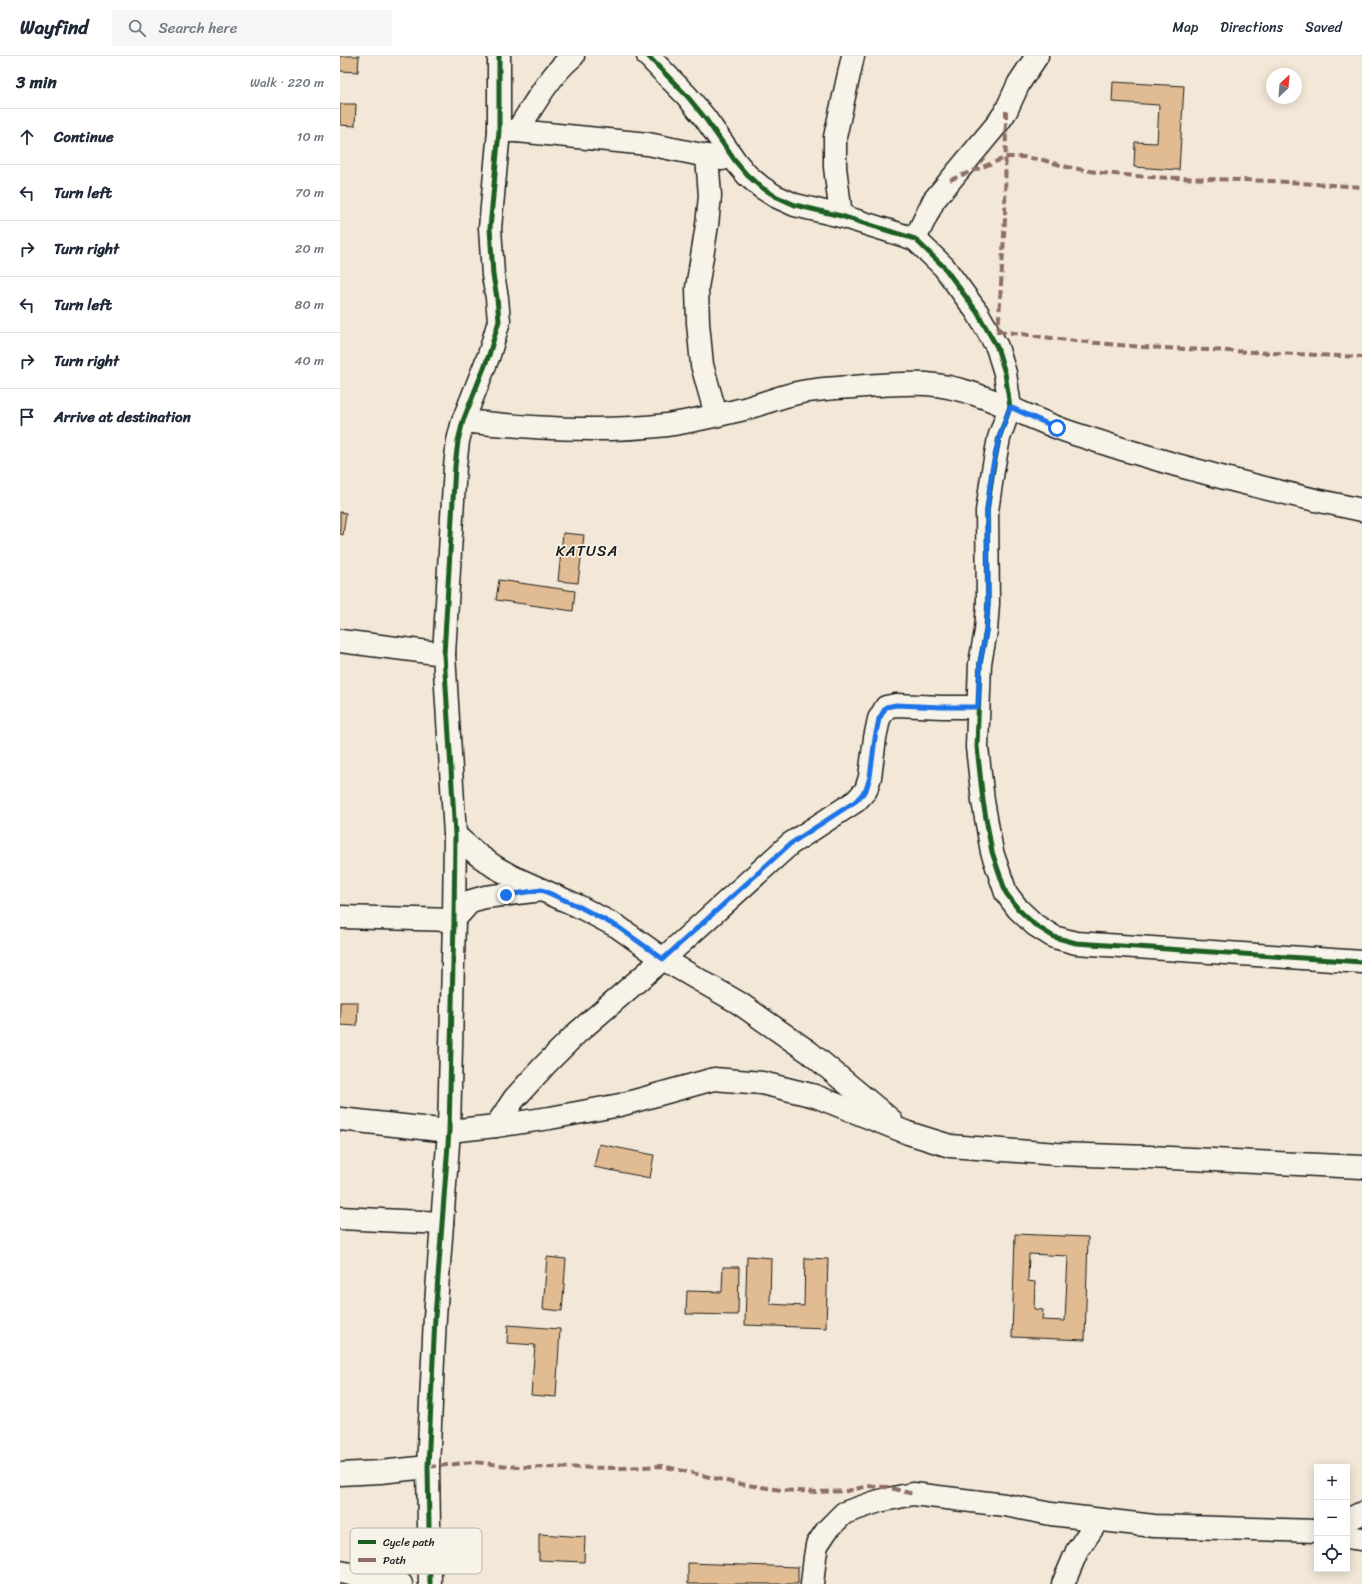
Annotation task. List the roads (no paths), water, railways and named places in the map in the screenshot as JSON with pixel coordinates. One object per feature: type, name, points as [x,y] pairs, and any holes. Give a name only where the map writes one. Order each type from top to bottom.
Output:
[{"type":"street","points":[[429,1528],[428,1467],[435,1317],[449,1131],[456,835],[444,654],[455,466],[458,441],[463,421],[489,355],[499,321],[492,269],[490,228],[508,131],[500,56]]},
{"type":"street","points":[[508,131],[558,70],[573,56]]},
{"type":"street","points":[[648,56],[691,102],[747,175],[761,187],[775,196],[795,205],[841,216],[915,239],[944,267],[977,312],[997,347],[1004,373],[1010,407],[999,438],[992,470],[987,510],[988,603],[986,631],[980,663],[977,747],[992,852],[1006,892],[1018,909],[1041,929],[1054,937],[1076,943],[1362,962]]},
{"type":"street","points":[[841,216],[835,167],[835,137],[853,56]]},
{"type":"street","points":[[915,239],[934,200],[998,123],[1006,111],[1019,83],[1038,56]]},
{"type":"street","points":[[508,131],[648,144],[736,162]]},
{"type":"street","points":[[707,156],[710,196],[697,288],[698,323],[702,365],[716,415]]},
{"type":"street","points":[[463,421],[525,428],[626,428],[668,424],[716,415],[798,392],[825,388],[902,384],[950,387],[975,394],[1010,407],[1057,428],[1132,453],[1270,490],[1362,510]]},
{"type":"street","points":[[340,641],[444,654]]},
{"type":"street","points":[[496,1126],[514,1099],[544,1065],[578,1033],[663,959],[790,844],[856,801],[866,790],[870,777],[879,719],[886,707],[896,705],[978,707]]},
{"type":"street","points":[[456,835],[478,855],[495,867],[513,877],[578,906],[618,927],[663,959],[739,1003],[809,1052],[908,1133]]},
{"type":"street","points":[[340,917],[454,920],[471,901],[485,897],[542,890]]},
{"type":"street","points":[[340,1119],[449,1131],[496,1126],[620,1105],[714,1079],[762,1083],[815,1096],[908,1133],[950,1146],[1057,1154],[1362,1168]]},
{"type":"street","points":[[340,1218],[442,1223]]},
{"type":"street","points":[[340,1474],[428,1467]]},
{"type":"street","points":[[812,1584],[818,1545],[827,1530],[844,1512],[913,1494],[952,1497],[1051,1514],[1154,1526],[1314,1532]]},
{"type":"street","points":[[1350,1519],[1362,1513]]},
{"type":"street","points":[[1063,1584],[1077,1552],[1098,1520]]},
{"type":"street","points":[[1350,1537],[1362,1539]]},
{"type":"street","points":[[340,1572],[350,1574]]},
{"type":"street","points":[[350,1574],[401,1584]]},
{"type":"street","points":[[430,1574],[430,1584]]},
{"type":"district","name":"KATUSA","points":[[587,551]]}]
